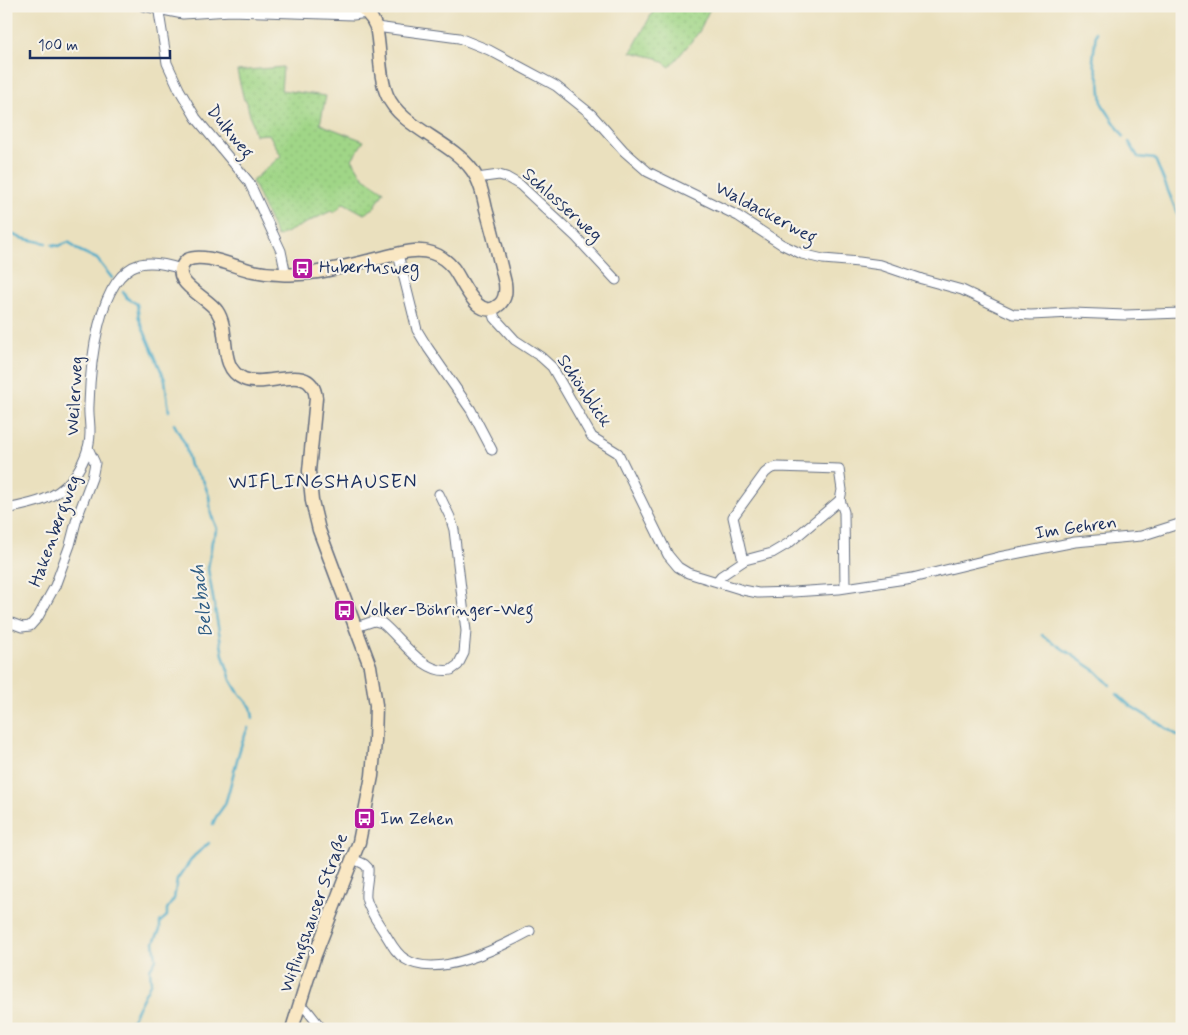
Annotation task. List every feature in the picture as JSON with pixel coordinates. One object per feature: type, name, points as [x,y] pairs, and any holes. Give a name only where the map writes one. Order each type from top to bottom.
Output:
[{"type":"street","points":[[143,6],[183,14],[231,11],[353,15],[364,10],[376,27],[384,85],[390,102],[407,119],[460,156],[470,166],[477,178],[506,289],[504,300],[492,308],[484,308],[475,303],[455,270],[433,253],[421,251],[398,254],[313,273],[286,275],[252,271],[200,257],[187,260],[181,268]]},
{"type":"street","name":"Dulkweg","points":[[158,8],[167,63],[179,89],[196,118],[246,178],[281,251],[286,275]]},
{"type":"street","name":"Waldackerweg","points":[[376,27],[452,37],[466,40],[489,50],[556,86],[591,114],[624,151],[648,172],[738,216],[781,244],[802,254],[823,259],[880,265],[962,290],[1013,314],[1032,316],[1072,313],[1126,315],[1182,313]]},
{"type":"street","name":"Schlosserweg","points":[[477,178],[499,175],[516,183],[576,237],[616,280]]},
{"type":"street","points":[[398,254],[417,330],[475,416],[492,450]]},
{"type":"street","name":"Weilerweg","points":[[6,509],[39,502],[62,489],[74,476],[88,448],[91,425],[88,407],[92,360],[101,321],[113,286],[128,270],[140,264],[154,263],[181,268]]},
{"type":"street","name":"Wiflingshauser Straße","points":[[181,268],[181,276],[185,284],[209,302],[220,317],[228,360],[230,367],[236,374],[244,379],[258,383],[288,377],[300,378],[307,381],[316,395],[309,465],[312,501],[319,530],[370,666],[375,695],[376,711],[372,776],[362,833],[318,946],[292,1029]]},
{"type":"street","name":"Schönblick","points":[[492,308],[495,318],[515,340],[552,367],[592,437],[618,453],[673,562],[688,573],[758,593],[793,592],[912,578],[974,564]]},
{"type":"street","name":"Hakenbergweg","points":[[6,621],[24,628],[30,626],[38,617],[55,586],[94,473],[95,463],[88,448]]},
{"type":"street","points":[[743,561],[733,522],[734,516],[767,471],[777,467],[840,469],[842,490],[840,500],[844,512],[845,587]]},
{"type":"street","points":[[356,627],[374,621],[382,623],[417,658],[439,670],[451,670],[460,662],[465,650],[466,631],[455,536],[450,517],[439,494]]},
{"type":"street","points":[[717,581],[721,576],[743,561],[772,553],[789,543],[840,500]]},
{"type":"street","name":"Im Gehren","points":[[974,564],[1075,542],[1140,536],[1182,523]]},
{"type":"street","points":[[353,859],[368,868],[366,896],[375,918],[397,952],[403,958],[412,962],[422,965],[441,964],[476,957],[530,931]]},
{"type":"street","points":[[299,1006],[307,1010],[322,1029]]},
{"type":"green space","points":[[656,6],[711,6],[699,32],[670,67],[657,58],[631,52]]},
{"type":"green space","points":[[283,67],[281,90],[326,96],[320,124],[364,141],[352,159],[363,177],[384,191],[374,208],[364,214],[344,203],[334,213],[331,211],[277,237],[252,181],[281,156],[269,134],[255,135],[237,71]]},
{"type":"waterway","points":[[1096,32],[1093,60],[1100,82],[1102,104],[1124,137]]},
{"type":"waterway","points":[[1129,142],[1138,157],[1155,159],[1182,225]]},
{"type":"waterway","name":"Belzbach","points":[[6,232],[21,238],[46,243]]},
{"type":"waterway","name":"Belzbach","points":[[52,245],[59,246],[69,242],[76,249],[97,259],[112,278]]},
{"type":"waterway","points":[[123,292],[127,298],[137,304],[139,319],[165,380],[169,411]]},
{"type":"waterway","name":"Belzbach","points":[[174,424],[185,444],[190,466],[203,480],[209,496],[211,514],[217,529],[212,541],[208,569],[223,655],[231,680],[238,692],[251,707],[253,718]]},
{"type":"waterway","points":[[1042,635],[1096,671],[1110,685]]},
{"type":"waterway","points":[[1117,694],[1129,705],[1182,738]]},
{"type":"waterway","name":"Belzbach","points":[[213,824],[225,804],[248,728]]},
{"type":"waterway","name":"Belzbach","points":[[127,1029],[151,982],[150,969],[156,959],[154,942],[160,930],[160,922],[167,916],[167,909],[174,899],[177,880],[194,856],[209,843]]},
{"type":"place","name":"Hubertusweg","points":[[303,268]]},
{"type":"place","name":"Volker-Böhringer-Weg","points":[[344,610]]},
{"type":"place","name":"Im Zehen","points":[[364,819]]},
{"type":"district","name":"WIFLINGSHAUSEN","points":[[323,482]]}]
